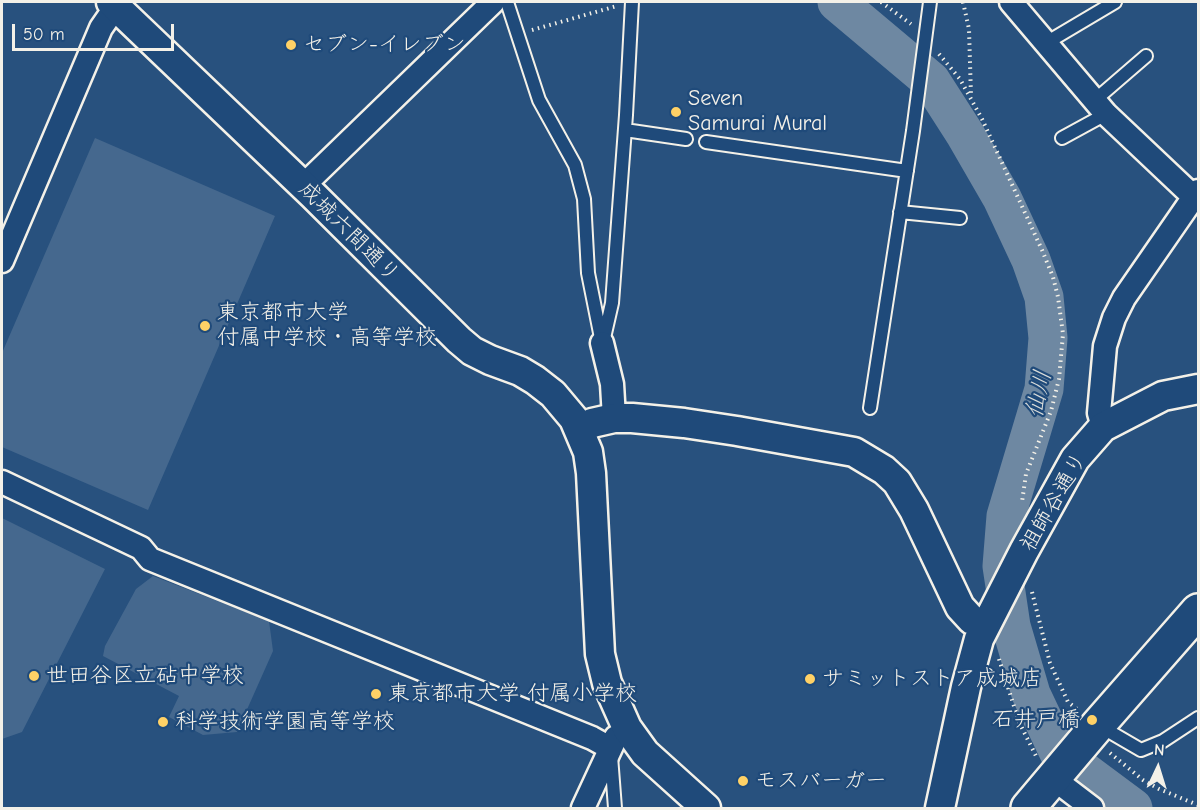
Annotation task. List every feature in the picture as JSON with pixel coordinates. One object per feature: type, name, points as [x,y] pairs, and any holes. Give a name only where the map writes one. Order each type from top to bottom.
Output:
[{"type":"main road","points":[[1028,808],[1198,611]]},
{"type":"street","points":[[303,186],[493,2]]},
{"type":"street","points":[[1011,2],[1101,107],[1197,196],[1124,298],[1114,318],[1105,346],[1098,413],[1102,427],[1163,396],[1198,389]]},
{"type":"street","points":[[2,261],[101,28],[115,3]]},
{"type":"street","name":"成城六間通り","points":[[115,3],[459,340],[490,360],[520,371],[535,380],[553,394],[574,419],[588,452],[591,473],[600,654],[618,738],[645,753],[705,808]]},
{"type":"street","points":[[602,343],[612,384],[614,418]]},
{"type":"street","points":[[580,431],[592,423],[614,418],[684,423],[841,449],[868,459],[890,476],[906,496],[960,607],[972,620],[991,616]]},
{"type":"street","name":"祖師谷通り","points":[[991,616],[1075,459],[1102,427]]},
{"type":"street","points":[[2,482],[141,548],[150,559],[592,738],[618,738],[583,808]]},
{"type":"street","points":[[940,808],[966,687],[979,639],[991,616]]},
{"type":"street","points":[[1056,776],[1092,808]]},
{"type":"lane","points":[[507,2],[539,100],[575,165],[584,199],[588,273],[602,343]]},
{"type":"lane","points":[[870,408],[930,2]]},
{"type":"lane","points":[[1046,43],[1115,2]]},
{"type":"lane","points":[[602,343],[612,303],[625,130],[626,3]]},
{"type":"lane","points":[[1062,138],[1101,107],[1146,56]]},
{"type":"lane","points":[[625,130],[686,139]]},
{"type":"lane","points":[[706,142],[906,171]]},
{"type":"lane","points":[[900,212],[960,218]]},
{"type":"lane","points":[[1093,731],[1141,750],[1163,741],[1198,718]]},
{"type":"lane","points":[[615,808],[618,738]]},
{"type":"path","points":[[881,2],[916,28],[960,79],[1011,181],[1053,277],[1062,316],[1063,334],[1059,379],[1052,411],[1026,474],[1020,531],[1022,555],[1050,663],[1058,684],[1068,702],[1080,711],[1094,716],[1093,731],[1096,739],[1127,769],[1159,789],[1198,805]]},
{"type":"path","points":[[963,2],[969,29],[971,98]]},
{"type":"path","points":[[516,32],[529,31],[626,3]]},
{"type":"path","points":[[991,616],[1000,660],[1019,722],[1039,763],[1056,776]]},
{"type":"shaded area","points":[[95,138],[275,216],[148,510],[2,447],[2,353]]},
{"type":"shaded area","name":"世田谷区立砧中学校","points":[[2,518],[105,569],[22,732],[2,739]]},
{"type":"shaded area","points":[[153,576],[269,621],[273,651],[237,732],[203,735],[169,717],[179,696],[103,656],[105,646],[136,589]]},
{"type":"waterway","name":"仙川","points":[[837,2],[931,81],[1002,198],[1031,260],[1044,297],[1048,338],[1044,389],[1006,516],[1002,566],[1011,626],[1031,694],[1059,753],[1133,808]]},
{"type":"place","name":"セブン-イレブン","points":[[291,45]]},
{"type":"place","name":"Seven Samurai Mural","points":[[676,112]]},
{"type":"place","name":"東京都市大学 付属中学校・高等学校","points":[[205,326]]},
{"type":"place","name":"世田谷区立砧中学校","points":[[34,676]]},
{"type":"place","name":"サミットストア成城店","points":[[810,679]]},
{"type":"place","name":"東京都市大学 付属小学校","points":[[376,694]]},
{"type":"place","name":"石井戸橋","points":[[1092,720]]},
{"type":"place","name":"科学技術学園高等学校","points":[[163,722]]},
{"type":"place","name":"モスバーガー","points":[[743,781]]}]
